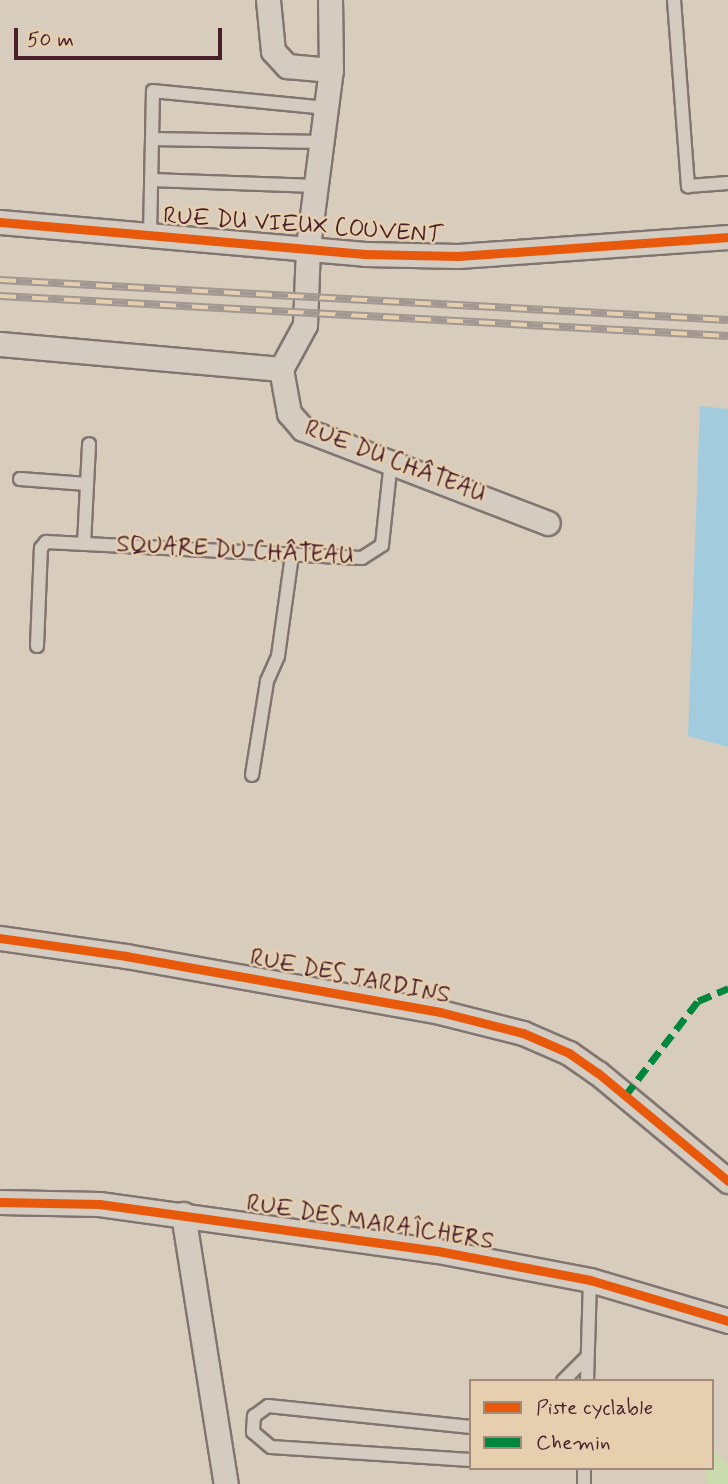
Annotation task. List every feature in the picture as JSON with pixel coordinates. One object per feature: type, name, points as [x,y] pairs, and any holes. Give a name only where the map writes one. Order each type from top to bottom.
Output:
[{"type":"street","points":[[268,0],[273,51],[287,66],[331,70]]},
{"type":"street","points":[[0,344],[281,369],[305,325],[308,246],[331,70],[330,0]]},
{"type":"street","name":"RUE DU VIEUX COUVENT","points":[[0,222],[308,246],[365,254],[458,256],[728,237]]},
{"type":"street","name":"RUE DU CHÂTEAU","points":[[281,369],[294,423],[548,523]]},
{"type":"street","name":"RUE DES JARDINS","points":[[0,938],[331,993],[523,1033],[569,1054],[597,1073],[728,1181]]},
{"type":"street","name":"RUE DES MARAÎCHERS","points":[[0,1202],[99,1204],[438,1251],[590,1280],[728,1321]]},
{"type":"street","points":[[183,1214],[226,1484]]},
{"type":"lane","points":[[674,0],[688,186],[728,183]]},
{"type":"lane","points":[[150,234],[153,91],[326,107]]},
{"type":"lane","points":[[152,139],[322,142]]},
{"type":"lane","points":[[151,180],[316,186]]},
{"type":"lane","name":"SQUARE DU CHÂTEAU","points":[[84,544],[89,444]]},
{"type":"lane","name":"SQUARE DU CHÂTEAU","points":[[37,646],[41,548],[46,542],[362,558],[375,554],[382,545],[391,461]]},
{"type":"lane","points":[[20,479],[87,484]]},
{"type":"lane","points":[[251,775],[267,681],[278,656],[292,555]]},
{"type":"lane","points":[[587,1379],[590,1280]]},
{"type":"lane","points":[[565,1379],[587,1357]]},
{"type":"lane","points":[[469,1427],[268,1406],[254,1416],[253,1432],[271,1447],[469,1460]]},
{"type":"green space","points":[[714,1452],[728,1465],[728,1484],[708,1484],[704,1470],[714,1470]]},
{"type":"water","points":[[700,406],[728,409],[728,747],[688,736]]},
{"type":"railway","points":[[0,280],[728,320]]},
{"type":"railway","points":[[0,296],[728,336]]},
{"type":"marked path","points":[[625,1096],[698,1001],[728,988]]},
{"type":"cycle path","points":[[0,222],[365,254],[458,256],[728,237]]},
{"type":"cycle path","points":[[0,938],[126,956],[440,1012],[523,1033],[569,1053],[598,1073],[728,1181]]},
{"type":"cycle path","points":[[0,1202],[99,1204],[438,1251],[590,1280],[728,1321]]}]
